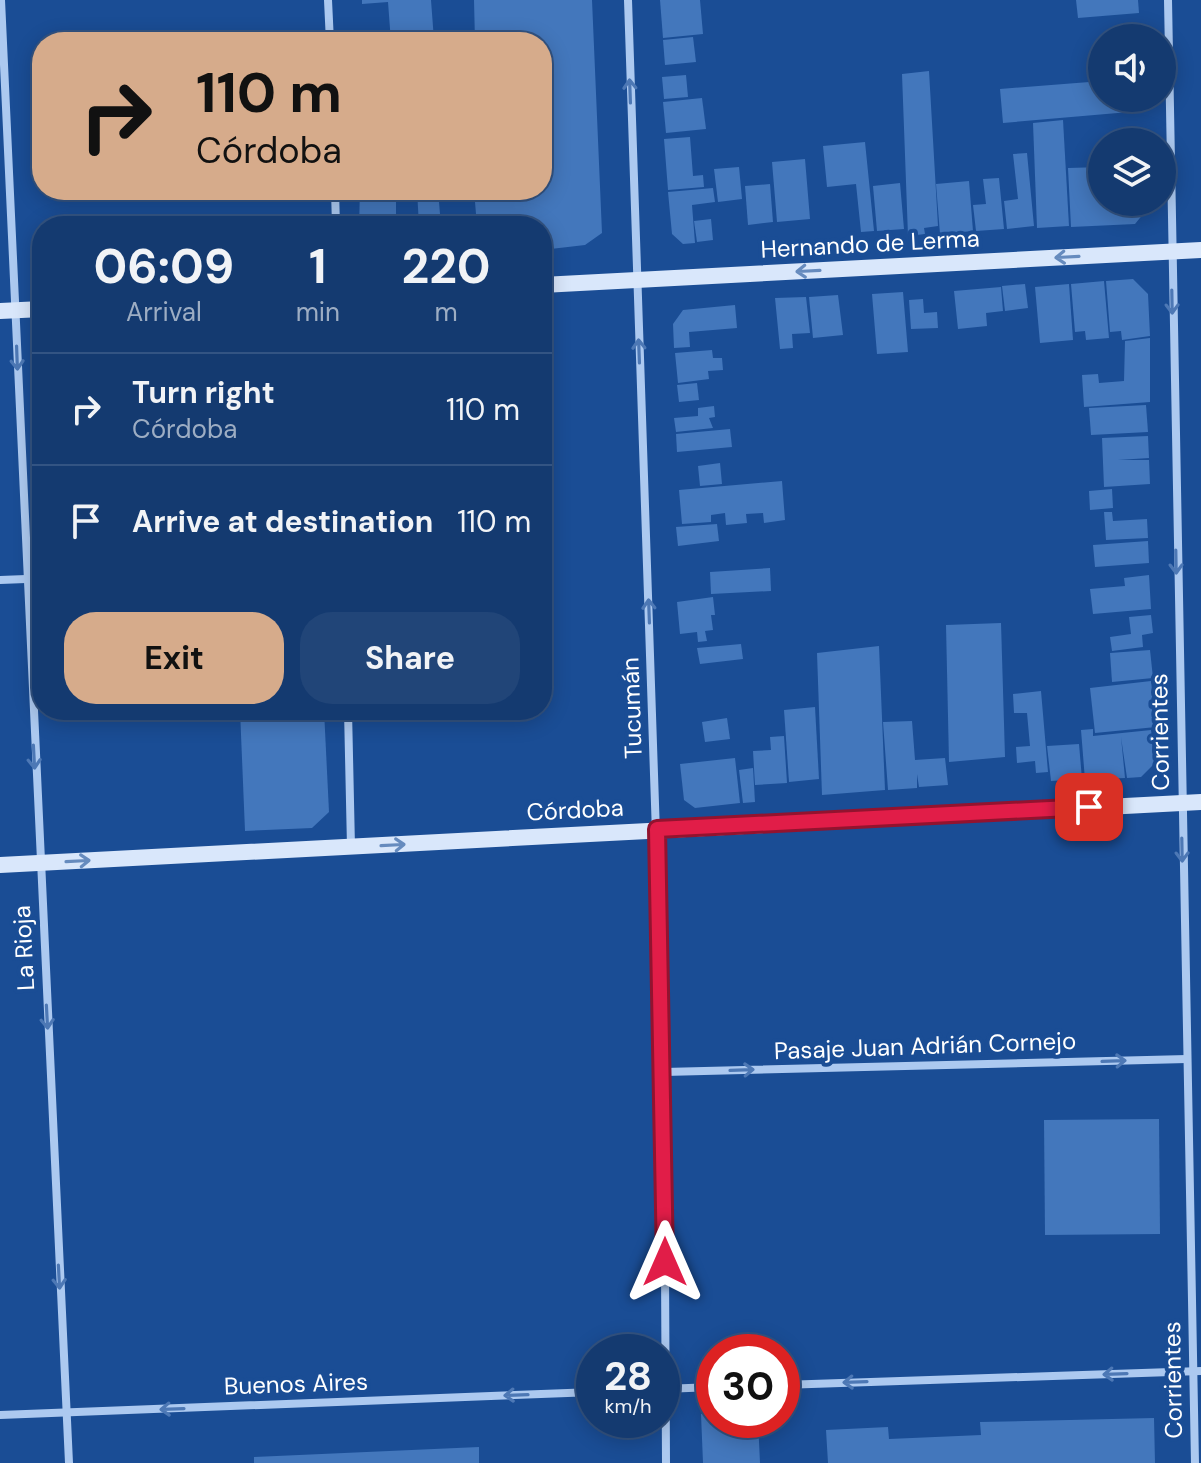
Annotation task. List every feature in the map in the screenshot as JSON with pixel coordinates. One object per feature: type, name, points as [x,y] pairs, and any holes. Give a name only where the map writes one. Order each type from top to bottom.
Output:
[{"type":"main road","name":"Hernando de Lerma","points":[[552,285],[1201,250]]},
{"type":"main road","points":[[7,311],[32,310]]},
{"type":"main road","name":"Córdoba","points":[[0,865],[1201,802]]},
{"type":"street","name":"La Rioja","points":[[1,0],[7,311],[32,701]]},
{"type":"street","points":[[328,0],[330,32]]},
{"type":"street","name":"Tucumán","points":[[628,0],[664,1072],[664,1334]]},
{"type":"street","name":"Corrientes","points":[[1168,0],[1181,803],[1197,1371],[1195,1463]]},
{"type":"street","points":[[0,580],[26,579]]},
{"type":"street","name":"La Rioja","points":[[33,720],[69,1463]]},
{"type":"street","points":[[348,720],[351,848]]},
{"type":"street","name":"Pasaje Juan Adrián Cornejo","points":[[664,1072],[1187,1059]]},
{"type":"street","points":[[800,1384],[1197,1371]]},
{"type":"street","name":"Buenos Aires","points":[[0,1415],[576,1393]]},
{"type":"street","name":"Tucumán","points":[[665,1438],[666,1463]]},
{"type":"building","points":[[362,0],[431,0],[433,32],[390,32],[388,2],[362,4]]},
{"type":"building","points":[[474,0],[592,0],[602,233],[585,245],[552,249],[552,216],[476,216],[475,200],[552,200],[553,155],[552,32],[475,32]]},
{"type":"building","points":[[660,0],[700,0],[703,34],[663,38]]},
{"type":"building","points":[[1076,0],[1138,0],[1139,13],[1078,18]]},
{"type":"building","points":[[693,37],[696,62],[665,65],[663,40]]},
{"type":"building","points":[[929,71],[938,226],[924,228],[925,234],[908,236],[902,74]]},
{"type":"building","points":[[686,75],[688,97],[664,99],[662,77]]},
{"type":"building","points":[[1088,82],[1088,112],[1130,112],[1003,123],[1000,89]]},
{"type":"building","points":[[702,98],[706,129],[666,133],[663,102]]},
{"type":"building","points":[[1063,120],[1069,226],[1037,228],[1033,123]]},
{"type":"building","points":[[690,137],[693,176],[703,175],[704,187],[668,190],[664,139]]},
{"type":"building","points":[[865,142],[874,231],[861,232],[856,184],[827,187],[823,146]]},
{"type":"building","points":[[1027,153],[1034,226],[1007,229],[1004,201],[1018,199],[1013,154]]},
{"type":"building","points":[[805,159],[810,219],[777,222],[772,162]]},
{"type":"building","points":[[739,167],[742,199],[718,202],[714,169]]},
{"type":"building","points":[[1088,167],[1088,216],[1142,216],[1135,224],[1071,227],[1068,168]]},
{"type":"building","points":[[999,178],[1004,229],[976,231],[973,205],[986,204],[983,179]]},
{"type":"building","points":[[969,181],[973,231],[940,234],[936,184]]},
{"type":"building","points":[[900,183],[904,229],[877,231],[873,186]]},
{"type":"building","points":[[770,184],[773,222],[748,225],[745,186]]},
{"type":"building","points":[[713,188],[715,202],[692,205],[695,243],[683,244],[672,234],[668,192]]},
{"type":"building","points":[[360,200],[396,200],[396,216],[359,216]]},
{"type":"building","points":[[418,200],[439,200],[440,216],[418,216]]},
{"type":"building","points":[[711,219],[713,240],[697,242],[694,221]]},
{"type":"building","points":[[1133,279],[1148,294],[1150,336],[1122,340],[1121,331],[1110,332],[1106,281]]},
{"type":"building","points":[[1104,281],[1109,338],[1086,340],[1085,331],[1075,332],[1071,284]]},
{"type":"building","points":[[1025,284],[1028,308],[1005,311],[1002,286]]},
{"type":"building","points":[[1069,284],[1073,340],[1040,343],[1035,287]]},
{"type":"building","points":[[1001,287],[1003,311],[986,313],[987,326],[958,329],[954,291]]},
{"type":"building","points":[[903,292],[908,352],[877,354],[872,294]]},
{"type":"building","points":[[838,295],[843,335],[813,338],[809,297]]},
{"type":"building","points":[[806,297],[810,333],[792,334],[793,348],[780,349],[775,298]]},
{"type":"building","points":[[923,299],[924,313],[937,312],[938,328],[911,329],[909,300]]},
{"type":"building","points":[[735,305],[737,328],[689,332],[690,347],[674,348],[673,324],[683,310]]},
{"type":"building","points":[[1150,338],[1150,402],[1084,407],[1082,375],[1098,374],[1099,383],[1124,381],[1125,341]]},
{"type":"building","points":[[712,350],[713,358],[722,358],[723,370],[708,371],[709,379],[678,383],[675,353]]},
{"type":"building","points":[[697,383],[699,400],[679,402],[677,385]]},
{"type":"building","points":[[1146,405],[1148,432],[1091,435],[1089,408]]},
{"type":"building","points":[[714,406],[715,417],[709,418],[713,428],[676,432],[674,418],[698,416],[698,408]]},
{"type":"building","points":[[730,429],[732,447],[677,452],[676,434]]},
{"type":"building","points":[[1148,436],[1149,458],[1118,460],[1149,460],[1150,484],[1104,487],[1102,438]]},
{"type":"building","points":[[720,463],[722,484],[700,486],[698,466]]},
{"type":"building","points":[[782,481],[785,520],[764,523],[763,513],[746,514],[747,523],[726,525],[725,513],[711,515],[711,522],[682,524],[679,490]]},
{"type":"building","points":[[1112,489],[1113,508],[1090,510],[1089,491]]},
{"type":"building","points":[[1104,512],[1112,512],[1113,521],[1147,519],[1148,538],[1106,540]]},
{"type":"building","points":[[717,524],[719,541],[678,546],[676,527]]},
{"type":"building","points":[[1148,541],[1149,563],[1095,567],[1093,545]]},
{"type":"building","points":[[770,568],[771,591],[711,594],[710,572]]},
{"type":"building","points":[[1149,575],[1151,609],[1093,614],[1090,589],[1125,586],[1124,578]]},
{"type":"building","points":[[713,597],[713,630],[705,631],[707,641],[698,642],[697,632],[680,634],[677,602]]},
{"type":"building","points":[[1151,615],[1153,633],[1142,635],[1143,647],[1112,651],[1110,637],[1131,634],[1129,617]]},
{"type":"building","points":[[1001,623],[1005,757],[949,762],[946,625]]},
{"type":"building","points":[[741,644],[743,659],[700,664],[697,648]]},
{"type":"building","points":[[879,646],[885,790],[822,795],[817,653]]},
{"type":"building","points":[[1150,650],[1153,678],[1112,682],[1110,653]]},
{"type":"building","points":[[1151,681],[1156,727],[1095,733],[1090,688]]},
{"type":"building","points":[[1041,691],[1048,772],[1036,773],[1035,761],[1017,763],[1016,747],[1030,746],[1027,713],[1014,713],[1013,694]]},
{"type":"building","points":[[815,707],[819,779],[789,782],[784,710]]},
{"type":"building","points":[[727,718],[730,739],[705,742],[702,722]]},
{"type":"building","points":[[240,720],[324,720],[329,812],[312,828],[245,831]]},
{"type":"building","points":[[912,721],[915,760],[945,758],[948,785],[919,787],[917,774],[917,788],[888,790],[883,722]]},
{"type":"building","points":[[1093,729],[1093,736],[1151,730],[1155,763],[1141,777],[1127,778],[1121,737],[1125,778],[1085,780],[1081,730]]},
{"type":"building","points":[[784,736],[787,783],[755,785],[753,751],[771,750],[770,737]]},
{"type":"building","points":[[1079,744],[1082,779],[1051,781],[1047,746]]},
{"type":"building","points":[[735,758],[740,803],[695,808],[684,800],[680,764]]},
{"type":"building","points":[[753,768],[755,802],[743,803],[739,770]]},
{"type":"building","points":[[1159,1119],[1160,1234],[1045,1235],[1044,1120]]},
{"type":"building","points":[[1154,1418],[1155,1463],[828,1463],[826,1430],[888,1427],[889,1439],[981,1435],[980,1422]]},
{"type":"building","points":[[702,1438],[759,1438],[760,1463],[703,1463]]},
{"type":"building","points":[[479,1447],[479,1463],[254,1463],[254,1457]]},
{"type":"route","points":[[665,1262],[664,1072],[657,829],[1089,807]]}]
